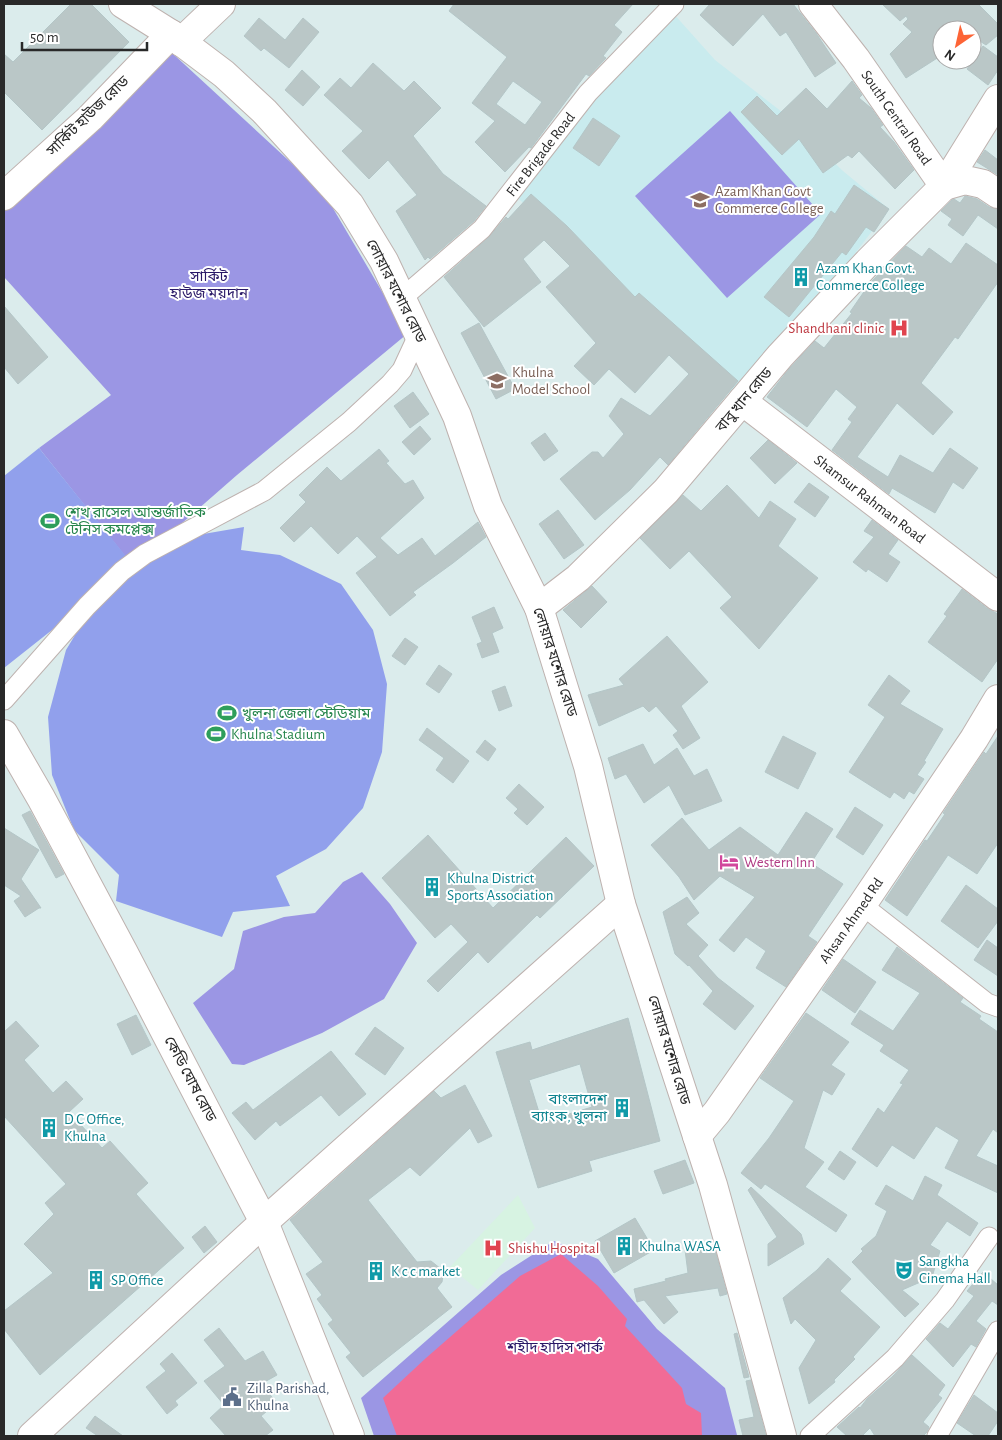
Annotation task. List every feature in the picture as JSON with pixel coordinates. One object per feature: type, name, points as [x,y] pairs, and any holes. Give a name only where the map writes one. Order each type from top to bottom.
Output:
[{"type":"main road","name":"লোয়ার যশোর রোড","points":[[123,4],[176,38],[224,74],[264,111],[350,205],[384,261],[457,416],[488,506],[539,608],[588,766],[621,904],[713,1184],[782,1436]]},
{"type":"main road","name":"সার্কিট হাউজ রোড","points":[[4,196],[176,38],[221,4]]},
{"type":"main road","name":"South Central Road","points":[[813,4],[856,59],[944,186]]},
{"type":"main road","name":"বাবু খান রোড","points":[[539,608],[578,578],[666,491],[780,356],[868,262],[944,186],[998,99]]},
{"type":"main road","points":[[944,186],[965,180],[983,184],[998,194]]},
{"type":"main road","name":"Shamsur Rahman Road","points":[[742,401],[998,597]]},
{"type":"main road","name":"Ahsan Ahmed Rd","points":[[697,1136],[717,1112],[862,905],[974,739],[998,699]]},
{"type":"main road","name":"কেডি ঘোষ রোড","points":[[4,734],[41,798],[264,1222],[350,1436]]},
{"type":"main road","points":[[32,1436],[264,1222],[621,904]]},
{"type":"street","name":"Fire Brigade Road","points":[[401,299],[482,229],[588,94],[674,4]]},
{"type":"street","points":[[4,700],[87,606],[122,571],[152,550],[264,491],[348,422],[390,384],[402,370],[415,342],[420,338]]},
{"type":"street","points":[[862,905],[987,1003],[998,1007]]},
{"type":"street","points":[[810,1436],[895,1358],[945,1300],[988,1237]]},
{"type":"street","points":[[937,1436],[998,1331]]},
{"type":"shaded area","name":"Azam Khan Govt Commerce College","points":[[673,13],[715,60],[782,112],[843,171],[889,209],[742,401],[511,192]]},
{"type":"shaded area","name":"খুলনা জেলা স্টেডিয়াম","points":[[39,448],[133,565],[186,537],[244,527],[241,550],[280,555],[341,584],[373,630],[387,684],[382,752],[363,808],[326,849],[276,876],[290,906],[233,912],[222,937],[116,901],[119,875],[74,830],[52,775],[48,717],[66,650],[95,602],[124,573],[4,668],[4,476]]},
{"type":"shaded area","name":"Shishu Hospital","points":[[518,1195],[535,1228],[478,1290],[450,1267]]},
{"type":"shaded area","name":"শহীদ হাদিস পার্ক","points":[[561,1254],[598,1286],[627,1319],[625,1326],[682,1388],[686,1404],[701,1413],[702,1436],[397,1436],[383,1398],[520,1276]]},
{"type":"green space","name":"সার্কিট হাউজ ময়দান","points":[[171,52],[324,193],[407,334],[237,475],[133,566],[39,448],[111,395],[4,277],[4,204]]},
{"type":"green space","name":"Azam Khan Govt Commerce College","points":[[730,111],[821,214],[727,298],[635,196]]},
{"type":"green space","points":[[362,872],[390,904],[417,943],[384,999],[322,1033],[244,1065],[232,1064],[193,1003],[234,969],[243,931],[284,917],[315,913],[343,882]]},
{"type":"green space","name":"শহীদ হাদিস পার্ক","points":[[554,1241],[598,1259],[657,1329],[725,1388],[737,1435],[746,1436],[374,1436],[361,1398],[501,1275]]},
{"type":"building","points":[[71,4],[91,4],[129,42],[42,130],[4,92],[4,54],[13,62]]},
{"type":"building","points":[[454,4],[633,4],[614,25],[622,32],[603,56],[606,58],[589,76],[586,74],[531,148],[529,147],[505,172],[475,142],[495,121],[472,103],[507,57],[449,11]],"holes":[[[513,81],[542,102],[525,125],[496,104]]]},
{"type":"building","points":[[710,4],[793,4],[816,33],[836,63],[815,77],[786,32],[780,36],[763,14],[733,46],[700,15]]},
{"type":"building","points":[[882,4],[978,4],[998,24],[998,35],[986,45],[982,42],[982,20],[932,20],[932,61],[906,78],[890,54],[912,32],[903,24],[908,19],[906,16],[900,21]]},
{"type":"building","points":[[259,18],[285,40],[303,18],[319,32],[289,68],[264,48],[261,51],[244,36]]},
{"type":"building","points":[[983,46],[998,57],[998,70],[988,85],[968,70],[982,70]]},
{"type":"building","points":[[373,63],[404,91],[414,81],[441,108],[413,136],[443,174],[486,206],[474,221],[430,259],[428,257],[425,260],[396,211],[417,195],[388,160],[369,179],[342,151],[363,131],[324,95],[340,78],[351,88]]},
{"type":"building","points":[[302,70],[320,87],[303,106],[285,90]]},
{"type":"building","points":[[852,81],[862,95],[859,98],[871,108],[883,125],[880,127],[894,142],[914,170],[895,189],[859,151],[852,158],[848,155],[823,173],[799,139],[782,155],[741,112],[757,96],[777,116],[806,88],[827,109]]},
{"type":"building","points":[[593,118],[620,136],[599,166],[573,148]]},
{"type":"building","points":[[985,150],[998,160],[998,175],[977,162]]},
{"type":"building","points":[[854,185],[889,209],[874,232],[866,227],[846,255],[842,252],[789,317],[764,297],[814,237],[831,211],[835,214]]},
{"type":"building","points":[[531,194],[567,226],[635,297],[639,293],[738,381],[668,465],[660,457],[630,490],[595,520],[560,479],[592,452],[598,452],[603,458],[624,434],[609,416],[621,398],[650,416],[689,374],[669,355],[635,393],[609,369],[594,385],[574,366],[596,343],[546,287],[570,266],[544,240],[523,259],[541,282],[484,327],[444,277],[489,237],[506,217],[508,219]]},
{"type":"building","points":[[965,196],[977,199],[989,207],[998,209],[998,229],[978,215],[963,236],[948,225],[952,219],[941,211],[952,200],[954,199],[960,203]]},
{"type":"building","points":[[966,243],[998,265],[998,282],[958,339],[955,337],[921,383],[953,412],[933,435],[897,403],[857,457],[888,477],[900,455],[933,473],[950,448],[978,468],[963,489],[953,482],[935,513],[892,488],[889,494],[832,450],[852,422],[848,419],[857,407],[836,389],[807,427],[767,397],[789,369],[815,341],[824,348],[852,313],[850,312],[870,283],[906,246],[922,257],[929,248],[951,264]]},
{"type":"building","points":[[4,306],[48,357],[18,384],[4,367]]},
{"type":"building","points":[[479,323],[515,389],[496,399],[461,333]]},
{"type":"building","points":[[413,392],[429,414],[410,428],[394,406]]},
{"type":"building","points":[[420,426],[431,439],[414,455],[402,442]]},
{"type":"building","points":[[545,433],[558,451],[544,461],[531,443]]},
{"type":"building","points":[[768,440],[797,463],[775,484],[750,458]]},
{"type":"building","points":[[379,449],[389,461],[386,463],[405,484],[413,480],[424,498],[380,538],[398,555],[422,538],[435,556],[478,522],[486,537],[413,592],[416,595],[390,616],[356,573],[377,557],[357,536],[338,554],[311,526],[294,542],[280,528],[306,502],[299,495],[327,467],[341,481]]},
{"type":"building","points":[[809,483],[829,497],[815,517],[794,502]]},
{"type":"building","points":[[727,485],[759,518],[770,501],[796,519],[778,546],[818,578],[759,649],[720,608],[732,597],[689,551],[670,569],[640,538],[683,495],[701,511]]},
{"type":"building","points":[[558,510],[584,545],[564,559],[539,524]]},
{"type":"building","points":[[872,520],[898,540],[888,554],[900,562],[887,582],[868,569],[866,572],[853,562],[874,537],[864,531]]},
{"type":"building","points":[[592,586],[607,602],[581,628],[563,610]]},
{"type":"building","points":[[962,589],[988,609],[998,614],[998,659],[982,682],[928,642],[947,616],[944,614]]},
{"type":"building","points":[[494,607],[503,628],[492,633],[499,652],[482,658],[477,644],[482,642],[472,617]]},
{"type":"building","points":[[667,636],[708,682],[681,706],[700,738],[683,749],[673,735],[678,731],[656,706],[649,712],[643,706],[599,726],[588,695],[624,685],[619,679]]},
{"type":"building","points":[[405,638],[418,647],[405,665],[392,656]]},
{"type":"building","points":[[439,665],[452,674],[439,693],[426,684]]},
{"type":"building","points":[[889,675],[910,691],[900,704],[943,729],[917,775],[924,779],[914,794],[909,791],[904,799],[894,792],[890,798],[849,772],[885,717],[868,705]]},
{"type":"building","points":[[505,686],[512,706],[499,711],[492,691]]},
{"type":"building","points":[[427,728],[469,761],[453,783],[436,770],[444,758],[419,740]]},
{"type":"building","points":[[783,736],[816,753],[798,789],[765,772]]},
{"type":"building","points":[[998,736],[998,843],[977,874],[948,855],[907,916],[885,900],[925,840],[927,841],[945,814],[943,813],[984,752],[986,754]]},
{"type":"building","points":[[485,740],[496,749],[488,761],[476,752]]},
{"type":"building","points":[[643,744],[654,765],[677,748],[694,776],[707,769],[722,801],[685,815],[669,785],[644,803],[626,774],[615,779],[608,758]]},
{"type":"building","points":[[519,784],[544,807],[527,825],[514,813],[518,809],[506,798]]},
{"type":"building","points":[[855,807],[883,825],[863,855],[836,837]]},
{"type":"building","points":[[30,811],[64,874],[56,878],[22,815]]},
{"type":"building","points":[[806,812],[833,829],[811,863],[843,884],[808,936],[817,942],[786,987],[756,968],[766,951],[746,937],[734,952],[719,940],[755,897],[720,876],[694,900],[679,877],[651,845],[682,818],[709,850],[740,827],[778,855]]},
{"type":"building","points":[[4,828],[39,850],[21,879],[41,908],[25,917],[14,901],[21,896],[4,885]]},
{"type":"building","points":[[428,835],[493,908],[566,837],[594,866],[540,918],[537,915],[488,963],[478,952],[438,992],[427,981],[468,942],[451,924],[435,938],[382,878]]},
{"type":"building","points":[[966,885],[998,909],[998,921],[978,948],[941,921]]},
{"type":"building","points":[[687,897],[699,913],[686,924],[708,945],[698,956],[718,978],[754,1006],[735,1030],[703,1004],[713,991],[689,965],[675,954],[663,912]]},
{"type":"building","points":[[987,940],[998,948],[998,976],[974,960]]},
{"type":"building","points":[[897,947],[963,998],[960,1002],[981,1016],[979,1019],[998,1032],[998,1133],[993,1129],[976,1156],[998,1166],[998,1193],[945,1168],[959,1140],[936,1126],[914,1159],[892,1145],[877,1167],[852,1149],[878,1108],[884,1113],[903,1084],[900,1083],[909,1070],[880,1051],[884,1045],[851,1024],[860,1010],[893,1031],[920,993],[882,970]]},
{"type":"building","points":[[843,959],[876,982],[855,1013],[822,990]]},
{"type":"building","points":[[806,1013],[849,1042],[831,1065],[845,1074],[832,1095],[823,1090],[804,1148],[824,1162],[805,1187],[847,1215],[836,1232],[765,1184],[761,1189],[741,1173],[769,1138],[794,1101],[760,1078]]},
{"type":"building","points":[[136,1015],[151,1045],[132,1055],[117,1024]]},
{"type":"building","points":[[628,1018],[660,1141],[589,1161],[592,1171],[538,1188],[496,1052],[530,1042],[532,1050]],"holes":[[[580,1064],[592,1107],[542,1122],[529,1080]]]},
{"type":"building","points":[[16,1021],[39,1046],[24,1060],[53,1093],[66,1081],[83,1099],[69,1112],[102,1148],[110,1141],[148,1183],[136,1194],[184,1248],[40,1375],[4,1329],[4,1311],[53,1273],[24,1244],[54,1214],[45,1203],[66,1184],[4,1116],[4,1032]]},
{"type":"building","points":[[375,1027],[404,1048],[385,1075],[355,1054]]},
{"type":"building","points":[[331,1051],[366,1094],[339,1116],[321,1095],[280,1126],[276,1121],[255,1140],[232,1113],[246,1102],[253,1110]]},
{"type":"building","name":"K c c market","points":[[465,1085],[492,1136],[478,1143],[470,1128],[420,1176],[410,1167],[368,1200],[417,1262],[431,1261],[441,1269],[443,1275],[442,1282],[437,1288],[452,1307],[363,1377],[346,1357],[351,1353],[328,1324],[333,1320],[317,1299],[322,1295],[306,1274],[323,1262],[290,1220],[434,1091],[441,1098]]},
{"type":"building","points":[[840,1151],[856,1162],[844,1180],[828,1169]]},
{"type":"building","points":[[685,1160],[694,1183],[663,1194],[654,1171]]},
{"type":"building","points":[[925,1176],[942,1185],[937,1195],[978,1223],[970,1236],[947,1221],[930,1245],[940,1251],[932,1277],[902,1290],[919,1304],[905,1317],[852,1262],[863,1251],[861,1249],[876,1236],[887,1211],[875,1204],[886,1185],[913,1201]]},
{"type":"building","points":[[751,1187],[801,1234],[804,1244],[768,1266],[768,1244],[777,1237],[748,1190]]},
{"type":"building","name":"Khulna WASA","points":[[635,1218],[654,1250],[614,1273],[595,1241]]},
{"type":"building","points":[[205,1226],[217,1242],[204,1253],[192,1237]]},
{"type":"building","points":[[714,1246],[727,1294],[720,1296],[718,1288],[665,1296],[678,1312],[664,1324],[644,1300],[637,1302],[634,1289],[688,1273],[685,1250]]},
{"type":"building","points":[[828,1258],[851,1279],[840,1291],[880,1327],[853,1357],[855,1359],[834,1380],[835,1382],[809,1404],[799,1368],[816,1340],[795,1319],[791,1324],[783,1298],[817,1270]]},
{"type":"building","points":[[983,1272],[998,1285],[998,1305],[992,1301],[976,1321],[986,1329],[976,1347],[971,1344],[953,1367],[926,1339],[940,1323],[948,1329],[974,1296],[967,1291]]},
{"type":"building","points":[[219,1328],[245,1361],[263,1351],[277,1375],[261,1384],[277,1403],[261,1416],[273,1430],[265,1436],[226,1436],[210,1418],[224,1405],[204,1381],[225,1366],[204,1340]]},
{"type":"building","points":[[737,1333],[749,1377],[744,1378],[734,1334]]},
{"type":"building","points":[[172,1353],[197,1383],[175,1401],[178,1405],[167,1414],[146,1387],[166,1371],[160,1364]]},
{"type":"building","points":[[912,1355],[945,1385],[938,1395],[942,1398],[923,1422],[929,1427],[923,1436],[875,1436],[870,1428],[862,1436],[847,1436],[837,1427],[860,1408]]},
{"type":"building","points":[[751,1380],[766,1436],[743,1436],[739,1420],[754,1417],[746,1381]]},
{"type":"building","points":[[974,1395],[998,1413],[998,1421],[988,1436],[976,1436],[957,1423]]},
{"type":"building","points":[[95,1416],[123,1436],[98,1436],[86,1428]]},
{"type":"place","name":"Azam Khan Govt Commerce College","points":[[700,200]]},
{"type":"place","name":"Azam Khan Govt. Commerce College","points":[[801,277]]},
{"type":"place","name":"Shandhani clinic","points":[[899,328]]},
{"type":"place","name":"Khulna Model School","points":[[497,381]]},
{"type":"place","name":"শেখ রাসেল আন্তর্জাতিক টেনিস কমপ্লেক্স","points":[[50,521]]},
{"type":"place","name":"খুলনা জেলা স্টেডিয়াম","points":[[227,713]]},
{"type":"place","name":"Khulna Stadium","points":[[216,734]]},
{"type":"place","name":"Western Inn","points":[[729,862]]},
{"type":"place","name":"Khulna District Sports Association","points":[[432,887]]},
{"type":"place","name":"বাংলাদেশ ব্যাংক, খুলনা","points":[[622,1108]]},
{"type":"place","name":"D C Office, Khulna","points":[[49,1128]]},
{"type":"place","name":"Khulna WASA","points":[[624,1246]]},
{"type":"place","name":"Shishu Hospital","points":[[493,1248]]},
{"type":"place","name":"Sangkha Cinema Hall","points":[[904,1270]]},
{"type":"place","name":"K c c market","points":[[376,1271]]},
{"type":"place","name":"SP Office","points":[[96,1280]]},
{"type":"place","name":"Zilla Parishad, Khulna","points":[[232,1397]]}]
